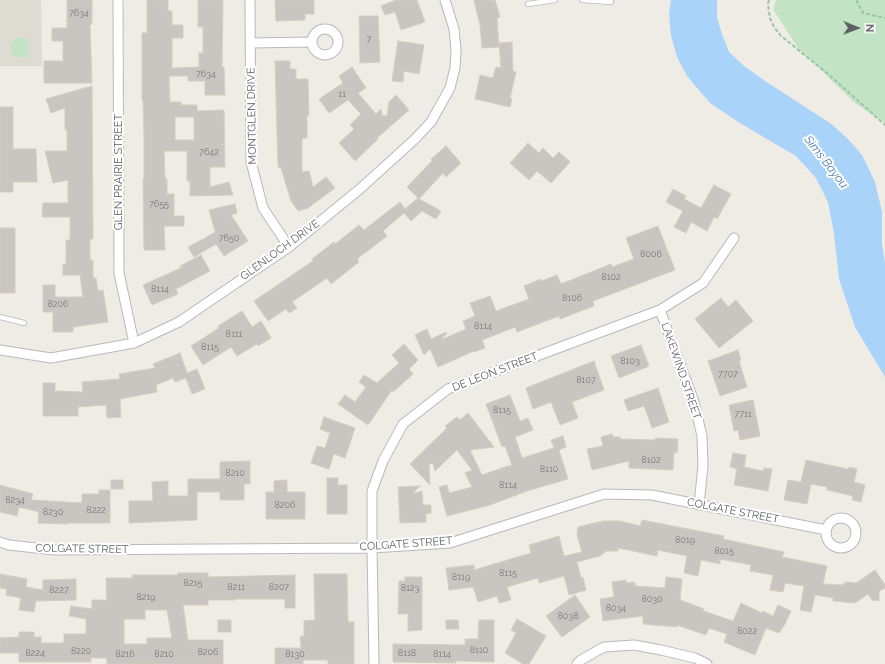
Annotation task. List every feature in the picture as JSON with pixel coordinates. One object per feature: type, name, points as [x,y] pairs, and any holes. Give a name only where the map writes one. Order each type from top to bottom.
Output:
[{"type":"street","name":"GLEN PRAIRIE STREET","points":[[118,0],[119,274],[134,343]]},
{"type":"street","name":"MONTGLEN DRIVE","points":[[250,0],[251,162],[263,208],[289,247]]},
{"type":"street","name":"GLENLOCH DRIVE","points":[[0,350],[51,358],[134,343],[179,322],[289,247],[361,188],[415,139],[431,122],[450,88],[455,68],[456,49],[454,29],[445,0]]},
{"type":"street","points":[[250,43],[311,42]]},
{"type":"street","name":"DE LEON STREET","points":[[374,664],[372,491],[383,461],[403,424],[448,390],[660,310],[702,283],[734,238]]},
{"type":"street","name":"LAKEWIND STREET","points":[[660,310],[694,402],[702,436],[703,466],[700,505]]},
{"type":"street","name":"COLGATE STREET","points":[[0,542],[9,545],[54,550],[372,548],[450,543],[604,494],[652,495],[826,530]]},
{"type":"street","points":[[577,664],[581,660],[604,647],[634,645],[695,658],[707,664]]},
{"type":"lane","points":[[528,4],[555,0]]},
{"type":"lane","points":[[582,0],[611,2]]},
{"type":"lane","points":[[0,317],[24,323]]},
{"type":"path","points":[[769,0],[768,5],[770,18],[774,27],[781,36],[827,73],[885,125]]},
{"type":"path","points":[[856,0],[864,13],[885,18]]},
{"type":"shaded area","points":[[0,0],[41,0],[42,66],[0,66]]},
{"type":"green space","points":[[776,0],[885,0],[885,123],[855,103],[798,48],[773,9]]},
{"type":"green space","points":[[20,37],[28,40],[29,52],[27,58],[14,56],[11,50],[12,42]]},
{"type":"water","name":"Sims Bayou","points":[[671,0],[717,0],[717,18],[729,52],[744,66],[768,83],[830,123],[848,139],[862,155],[875,182],[882,212],[882,244],[885,263],[885,377],[855,327],[839,279],[834,233],[828,202],[816,178],[796,156],[738,122],[710,103],[687,76],[677,57],[671,35],[669,14]]},
{"type":"building","points":[[67,0],[92,0],[92,24],[90,24],[92,83],[44,83],[44,61],[63,61],[63,41],[52,41],[52,28],[67,28]]},
{"type":"building","points":[[147,0],[168,0],[168,11],[172,11],[172,25],[183,25],[183,38],[172,38],[172,68],[199,67],[199,53],[203,53],[203,27],[198,27],[198,0],[223,0],[222,67],[224,67],[225,95],[205,95],[205,81],[188,81],[188,76],[169,76],[170,102],[181,102],[181,105],[197,105],[197,111],[224,110],[225,167],[210,167],[210,187],[229,182],[233,195],[190,196],[190,181],[187,181],[187,151],[164,151],[167,194],[174,194],[174,216],[184,216],[184,226],[164,226],[165,250],[144,250],[142,33],[147,33]],"holes":[[[175,117],[194,117],[194,140],[175,140]]]},
{"type":"building","points":[[275,0],[314,0],[314,14],[305,14],[305,20],[276,21]]},
{"type":"building","points":[[396,0],[417,0],[425,22],[401,30],[395,12],[385,15],[381,6]]},
{"type":"building","points":[[474,0],[495,0],[500,17],[497,18],[499,47],[482,48],[480,25]]},
{"type":"building","points":[[359,16],[378,16],[380,62],[360,63]]},
{"type":"building","points":[[398,41],[424,45],[419,74],[404,71],[403,82],[392,81]]},
{"type":"building","points":[[512,42],[513,71],[516,72],[510,98],[512,99],[510,107],[475,99],[480,75],[493,78],[496,67],[501,68],[499,43]]},
{"type":"building","points":[[275,61],[290,61],[290,69],[296,69],[296,79],[308,79],[309,115],[307,115],[307,138],[302,138],[302,172],[309,171],[313,187],[326,177],[335,188],[308,208],[298,211],[291,201],[281,168],[278,167]]},
{"type":"building","points":[[352,67],[366,88],[358,93],[376,114],[381,109],[382,115],[387,116],[389,102],[396,95],[409,110],[377,138],[378,139],[355,161],[339,143],[354,129],[350,125],[361,114],[348,100],[329,113],[319,99],[343,83],[339,76]]},
{"type":"building","points":[[92,86],[93,239],[90,239],[90,260],[93,260],[93,278],[96,278],[98,291],[103,290],[108,322],[73,327],[73,332],[53,332],[53,312],[43,312],[43,285],[55,285],[55,297],[83,297],[80,275],[63,275],[63,264],[66,264],[66,240],[70,240],[70,217],[42,217],[43,203],[68,203],[68,180],[53,183],[45,151],[67,151],[65,108],[51,113],[46,99]]},
{"type":"building","points":[[0,107],[13,107],[13,149],[36,149],[37,182],[13,182],[13,192],[0,192]]},
{"type":"building","points":[[528,143],[539,153],[543,148],[553,158],[559,152],[570,162],[551,183],[537,171],[529,180],[510,163]]},
{"type":"building","points":[[446,146],[461,163],[446,177],[443,173],[419,199],[441,211],[436,219],[422,211],[411,221],[404,213],[383,231],[387,236],[357,259],[359,262],[331,284],[327,278],[292,302],[297,308],[289,313],[286,309],[268,321],[254,301],[313,261],[312,259],[334,242],[335,244],[359,225],[364,230],[400,202],[405,209],[418,198],[407,187],[432,161],[431,159]]},
{"type":"building","points":[[714,185],[731,194],[717,219],[714,217],[707,231],[691,222],[686,233],[674,227],[683,211],[666,202],[673,189],[686,196],[684,199],[701,208]]},
{"type":"building","points":[[235,204],[237,213],[231,215],[248,241],[224,256],[216,244],[194,257],[188,247],[215,232],[209,210]]},
{"type":"building","points":[[658,226],[675,270],[593,301],[594,306],[560,319],[559,316],[517,332],[515,327],[482,340],[485,348],[474,351],[438,367],[430,349],[424,355],[415,335],[427,329],[431,339],[446,332],[447,334],[442,338],[443,339],[466,329],[463,321],[475,316],[470,303],[490,296],[496,311],[529,299],[524,286],[541,279],[542,281],[557,275],[561,284],[611,264],[612,267],[634,259],[626,238]]},
{"type":"building","points":[[0,228],[15,228],[15,293],[0,293]]},
{"type":"building","points":[[201,255],[210,271],[176,289],[178,294],[152,305],[143,285],[181,268],[180,266]]},
{"type":"building","points":[[721,298],[728,307],[736,300],[753,321],[719,348],[695,319]]},
{"type":"building","points":[[242,311],[252,327],[261,321],[271,338],[258,346],[257,344],[237,356],[231,347],[203,365],[191,346],[219,328],[218,326]]},
{"type":"building","points":[[404,344],[418,360],[409,369],[413,374],[393,392],[392,390],[368,425],[338,404],[345,395],[355,402],[366,387],[359,382],[364,375],[377,383],[399,363],[392,355]]},
{"type":"building","points":[[641,345],[649,366],[619,378],[611,356]]},
{"type":"building","points":[[738,350],[741,360],[739,361],[747,387],[720,396],[708,361]]},
{"type":"building","points":[[180,353],[187,373],[197,369],[205,389],[192,394],[186,378],[175,382],[173,378],[156,385],[157,392],[120,399],[121,417],[107,418],[106,405],[78,407],[78,416],[43,416],[43,383],[55,383],[55,391],[83,392],[82,382],[120,379],[119,374],[155,368],[153,364]]},
{"type":"building","points":[[594,361],[604,390],[572,402],[578,418],[560,425],[551,402],[533,409],[526,388]]},
{"type":"building","points":[[658,388],[669,422],[652,428],[644,406],[628,411],[624,400]]},
{"type":"building","points":[[510,395],[520,421],[528,418],[533,430],[515,437],[522,458],[554,448],[551,440],[563,436],[566,447],[559,450],[568,479],[527,491],[490,505],[447,516],[439,487],[447,485],[449,493],[472,487],[465,473],[472,470],[457,450],[435,471],[433,463],[429,464],[430,485],[410,464],[447,428],[445,426],[457,417],[460,420],[468,413],[494,447],[470,450],[482,475],[508,466],[510,468],[509,466],[512,465],[505,446],[502,447],[486,404]]},
{"type":"building","points":[[753,400],[760,436],[740,440],[738,430],[734,431],[729,405]]},
{"type":"building","points":[[324,417],[355,428],[345,458],[334,454],[329,469],[311,463],[317,446],[325,448],[330,433],[320,429]]},
{"type":"building","points":[[612,434],[613,437],[620,437],[621,439],[678,439],[677,453],[674,452],[673,470],[629,468],[629,461],[592,470],[587,449],[603,446],[601,437]]},
{"type":"building","points":[[733,453],[746,455],[744,467],[763,471],[764,468],[772,469],[768,491],[734,485],[737,469],[730,467]]},
{"type":"building","points":[[806,460],[848,469],[849,467],[857,469],[854,482],[865,485],[861,502],[852,500],[853,496],[827,490],[827,487],[811,484],[807,504],[784,500],[788,480],[801,482]]},
{"type":"building","points":[[250,461],[250,484],[244,484],[244,500],[220,500],[220,492],[197,492],[197,520],[129,523],[129,501],[153,501],[152,482],[168,481],[168,496],[188,496],[188,479],[220,479],[220,462]]},
{"type":"building","points":[[327,478],[338,478],[338,485],[347,485],[347,514],[327,514]]},
{"type":"building","points":[[111,480],[123,480],[123,489],[111,489]]},
{"type":"building","points":[[287,480],[287,492],[305,492],[305,519],[266,519],[266,492],[274,492],[274,481]]},
{"type":"building","points":[[0,485],[33,494],[31,500],[82,503],[82,494],[99,494],[99,490],[110,490],[110,523],[38,523],[39,512],[19,507],[17,516],[0,512]]},
{"type":"building","points":[[420,486],[412,494],[422,491],[423,505],[431,505],[431,513],[426,514],[426,522],[400,523],[398,487]]},
{"type":"building","points":[[642,520],[724,536],[723,539],[784,552],[782,557],[827,566],[823,584],[842,585],[846,582],[856,583],[875,570],[885,585],[885,588],[879,591],[879,601],[872,600],[868,594],[855,603],[833,601],[833,598],[815,595],[811,612],[800,610],[804,586],[785,583],[783,592],[770,590],[773,575],[750,571],[751,565],[720,559],[720,564],[701,560],[698,576],[684,573],[687,556],[658,550],[657,556],[618,548],[618,551],[606,551],[600,556],[577,562],[586,590],[569,595],[564,576],[539,583],[538,578],[507,587],[511,600],[499,603],[497,596],[478,602],[473,587],[449,590],[446,568],[474,565],[474,570],[531,553],[529,545],[559,536],[564,556],[582,552],[577,534],[578,527],[603,521],[620,521],[640,526]]},
{"type":"building","points":[[178,573],[208,573],[208,577],[295,575],[295,608],[285,608],[285,599],[208,600],[208,605],[183,605],[188,640],[223,640],[223,664],[107,664],[107,658],[91,658],[91,662],[19,662],[19,653],[0,653],[0,638],[19,637],[19,632],[34,632],[34,637],[41,637],[41,643],[64,643],[64,634],[86,634],[86,619],[69,616],[71,606],[92,609],[92,600],[107,600],[106,578],[133,578],[132,575],[178,575]],"holes":[[[145,610],[167,610],[172,638],[147,638],[147,644],[124,644],[124,619],[145,619]]]},
{"type":"building","points":[[0,574],[27,579],[26,587],[43,590],[43,580],[76,579],[76,600],[36,601],[34,612],[19,610],[21,598],[6,595],[7,589],[0,588]]},
{"type":"building","points":[[314,574],[347,574],[348,622],[354,622],[354,664],[328,664],[328,660],[303,660],[303,664],[275,664],[275,648],[301,648],[300,636],[304,636],[304,621],[315,620]]},
{"type":"building","points":[[405,577],[422,577],[422,630],[408,631],[408,614],[398,614],[399,581],[405,581]]},
{"type":"building","points":[[666,577],[682,579],[680,600],[704,609],[703,611],[733,621],[741,603],[762,613],[763,611],[773,616],[778,605],[791,611],[779,633],[766,628],[755,655],[724,642],[727,634],[709,628],[706,635],[677,625],[677,627],[643,624],[643,616],[603,621],[600,599],[614,597],[612,582],[626,580],[626,583],[635,582],[635,586],[665,588]]},
{"type":"building","points":[[575,595],[590,617],[562,637],[546,616]]},
{"type":"building","points":[[517,619],[546,636],[529,664],[523,664],[505,653],[516,633],[511,630]]},
{"type":"building","points":[[218,620],[231,620],[231,632],[218,632]]},
{"type":"building","points":[[446,620],[458,620],[459,629],[446,629]]},
{"type":"building","points":[[479,620],[494,620],[494,662],[393,662],[393,644],[465,645],[465,639],[478,639]]}]
